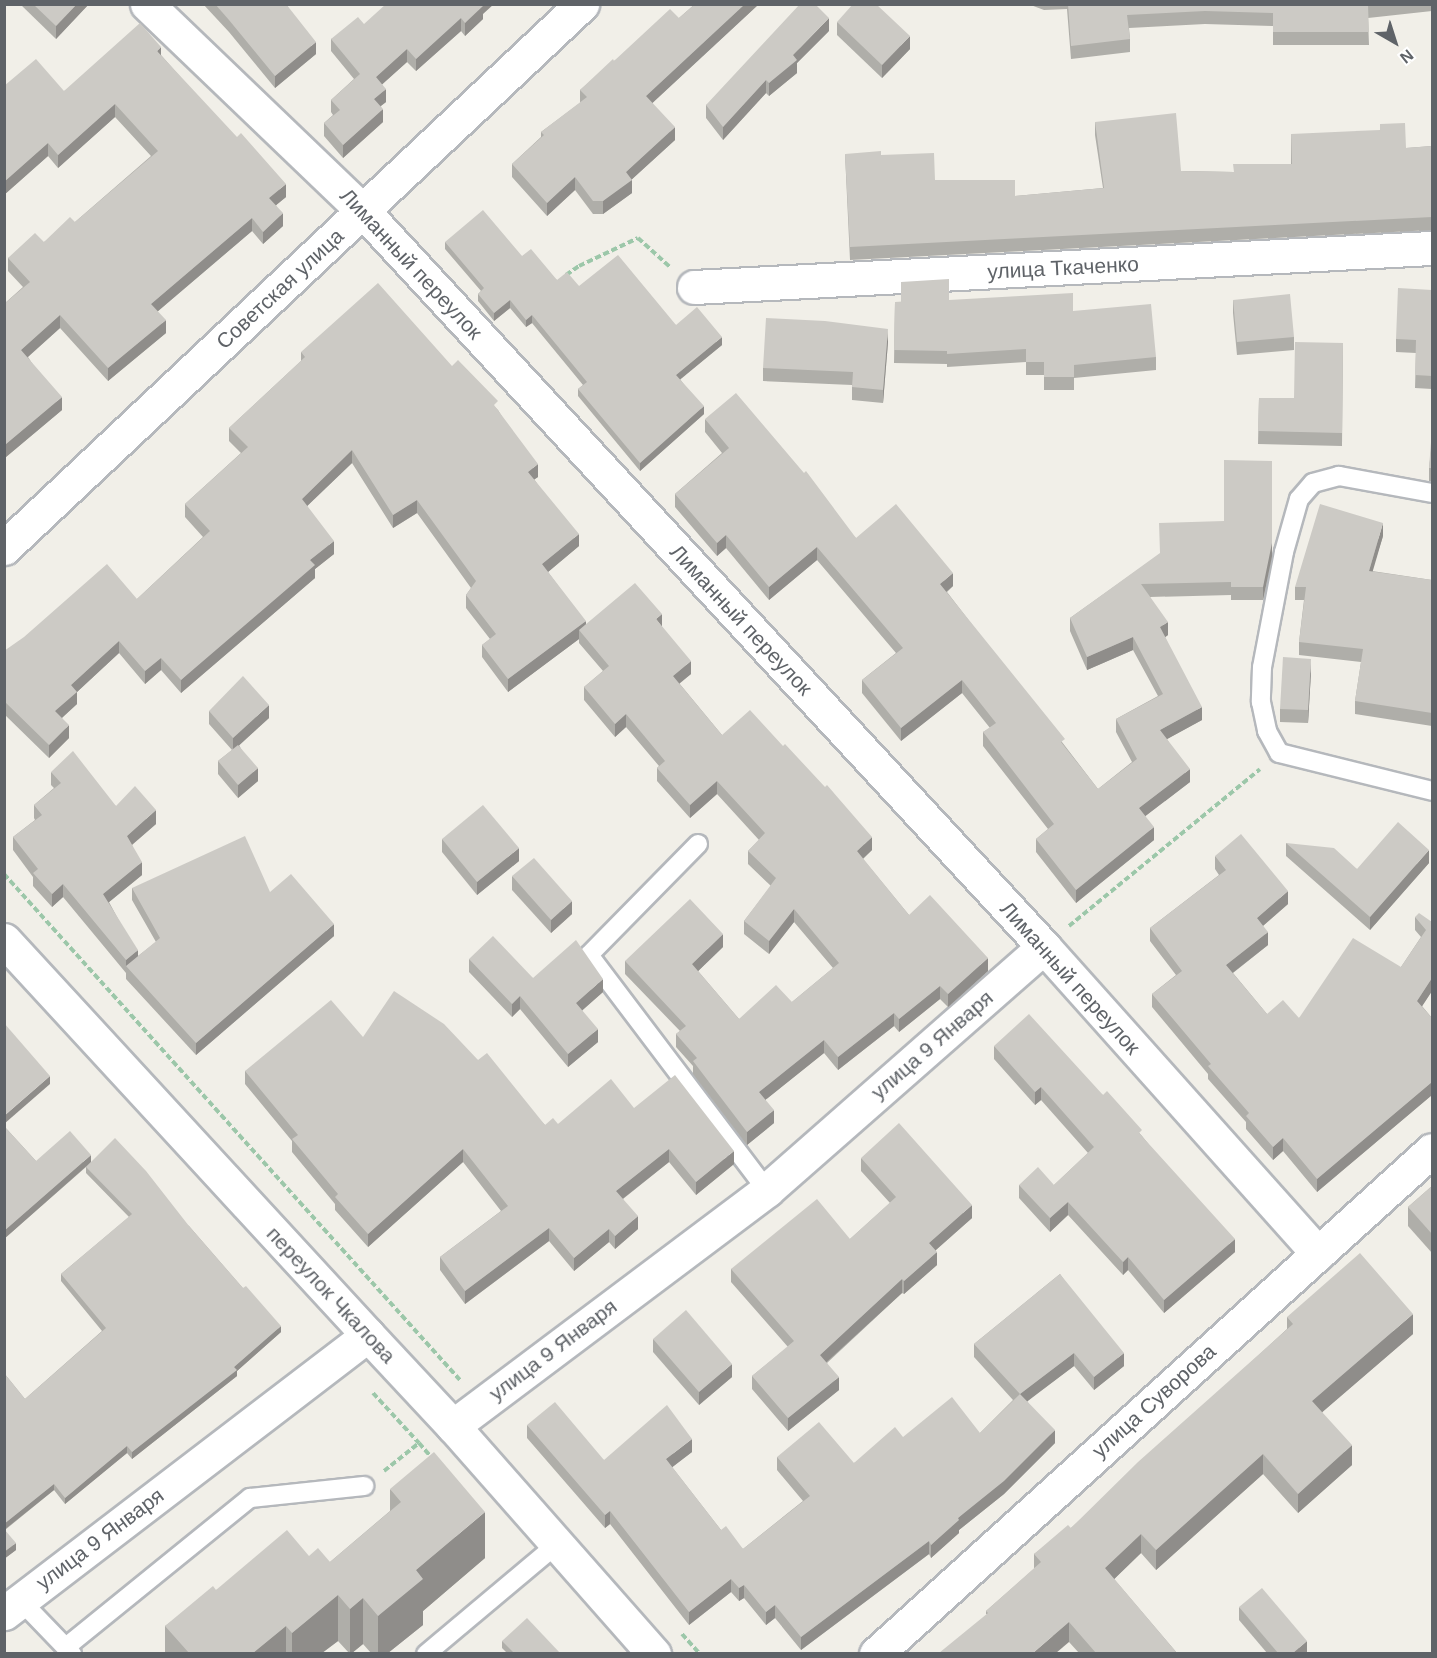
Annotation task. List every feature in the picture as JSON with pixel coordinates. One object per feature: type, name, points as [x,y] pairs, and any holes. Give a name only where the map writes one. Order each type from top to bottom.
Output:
[{"type":"street","name":"Лиманный переулок","points":[[147,4],[363,211],[1044,947],[1318,1253]]},
{"type":"street","name":"Советская улица","points":[[4,548],[582,4]]},
{"type":"street","name":"улица Ткаченко","points":[[694,287],[1432,248]]},
{"type":"street","name":"переулок Чкалова","points":[[4,940],[453,1426],[654,1653]]},
{"type":"street","name":"улица 9 Января","points":[[453,1426],[767,1190],[1044,947]]},
{"type":"street","name":"улица Суворова","points":[[876,1653],[1432,1150]]},
{"type":"street","name":"улица 9 Января","points":[[12,1606],[368,1335]]},
{"type":"lane","points":[[1432,493],[1339,476],[1313,483],[1299,499],[1284,552],[1262,667],[1261,702],[1267,731],[1279,753],[1432,791]]},
{"type":"lane","points":[[698,844],[589,955],[767,1190]]},
{"type":"lane","points":[[12,1606],[69,1650],[250,1498],[364,1486]]},
{"type":"lane","points":[[426,1653],[557,1544]]},
{"type":"path","points":[[561,279],[579,266],[638,238],[694,287]]},
{"type":"path","points":[[1044,947],[1279,753]]},
{"type":"path","points":[[4,874],[481,1404]]},
{"type":"path","points":[[371,1391],[434,1461]]},
{"type":"path","points":[[364,1486],[418,1443]]},
{"type":"path","points":[[676,1627],[700,1653]]},
{"type":"building","points":[[33,4],[77,4],[56,26]]},
{"type":"building","points":[[215,4],[286,4],[316,42],[275,76]]},
{"type":"building","points":[[386,4],[482,4],[483,6],[465,23],[461,18],[416,59],[407,49],[376,77],[386,89],[374,99],[383,109],[343,145],[324,123],[340,110],[331,100],[360,74],[331,39],[358,17],[364,24]]},
{"type":"building","points":[[695,4],[745,4],[646,96],[675,127],[626,172],[632,180],[603,201],[593,201],[575,177],[547,203],[512,164],[544,135],[541,132],[587,97],[580,90],[670,9],[679,18]]},
{"type":"building","points":[[800,4],[815,4],[829,18],[793,55],[797,60],[769,83],[766,80],[723,127],[706,105]]},
{"type":"building","points":[[853,4],[876,4],[910,36],[882,65],[837,22]]},
{"type":"building","points":[[1068,4],[1371,4],[1368,5],[1369,32],[1273,32],[1273,13],[1205,11],[1127,15],[1130,39],[1071,46]]},
{"type":"building","points":[[140,23],[161,47],[157,51],[237,137],[241,133],[286,184],[269,198],[283,213],[263,232],[252,218],[151,304],[166,320],[108,368],[60,315],[21,350],[62,397],[6,444],[4,442],[4,304],[30,282],[8,258],[35,233],[44,242],[70,217],[75,222],[158,151],[115,104],[58,155],[48,143],[4,182],[4,86],[36,59],[64,91]]},
{"type":"building","points":[[1176,113],[1181,171],[1234,172],[1233,164],[1292,164],[1291,134],[1380,130],[1380,124],[1405,123],[1406,148],[1432,146],[1432,217],[850,247],[845,154],[881,151],[881,155],[934,153],[935,180],[1015,180],[1015,196],[1104,188],[1095,122]]},
{"type":"building","points":[[483,210],[522,256],[531,249],[557,280],[567,272],[579,286],[618,255],[676,325],[697,307],[722,337],[676,375],[704,406],[640,463],[578,389],[587,382],[532,315],[526,320],[510,300],[494,313],[478,294],[484,288],[445,242]]},
{"type":"building","points":[[949,279],[949,300],[1073,293],[1073,311],[1151,304],[1156,357],[1074,365],[1074,377],[1044,377],[1044,362],[1026,362],[1026,349],[947,354],[947,351],[894,350],[895,302],[901,302],[901,282]]},
{"type":"building","points":[[378,283],[452,366],[458,360],[498,401],[494,405],[538,464],[528,472],[579,534],[542,564],[586,621],[508,679],[482,645],[496,634],[466,595],[476,581],[417,500],[393,515],[352,450],[302,499],[334,541],[310,560],[315,565],[181,680],[161,658],[145,671],[119,641],[71,685],[77,692],[55,711],[69,725],[49,745],[4,701],[4,651],[24,637],[107,564],[137,599],[210,531],[185,504],[248,447],[229,428],[305,357],[301,352]]},
{"type":"building","points":[[1398,288],[1432,290],[1432,376],[1415,375],[1416,340],[1396,339]]},
{"type":"building","points":[[1290,294],[1294,337],[1237,342],[1233,300]]},
{"type":"building","points":[[766,318],[825,321],[888,329],[883,390],[852,387],[853,372],[763,368]]},
{"type":"building","points":[[1295,342],[1343,343],[1342,433],[1258,431],[1259,398],[1294,398]]},
{"type":"building","points":[[736,393],[804,473],[806,471],[856,538],[896,504],[953,573],[940,584],[1065,739],[1061,742],[1098,789],[1137,759],[1116,719],[1163,694],[1133,637],[1087,657],[1070,618],[1160,553],[1159,523],[1224,521],[1224,460],[1272,461],[1272,543],[1263,587],[1231,587],[1231,582],[1141,584],[1168,622],[1160,627],[1202,707],[1160,730],[1190,769],[1139,808],[1154,827],[1076,890],[1036,839],[1054,824],[983,732],[996,723],[962,680],[901,728],[862,680],[903,648],[817,547],[769,587],[726,535],[717,543],[675,494],[729,448],[705,419]]},
{"type":"building","points":[[1431,442],[1432,468],[1429,468]]},
{"type":"building","points":[[1320,504],[1383,523],[1369,571],[1432,580],[1432,713],[1355,701],[1363,649],[1299,642],[1306,587],[1295,587]]},
{"type":"building","points":[[635,583],[662,614],[656,619],[691,661],[673,676],[722,735],[750,710],[825,787],[827,785],[872,837],[857,851],[909,915],[930,895],[988,958],[948,994],[940,986],[899,1019],[894,1013],[838,1057],[824,1040],[759,1092],[774,1110],[747,1132],[693,1061],[697,1058],[676,1034],[686,1026],[625,961],[690,899],[723,934],[692,964],[739,1019],[776,985],[792,1002],[839,963],[794,909],[769,941],[744,921],[776,878],[748,851],[765,833],[717,781],[690,805],[657,768],[665,761],[626,714],[615,724],[584,687],[609,666],[579,630]]},
{"type":"building","points":[[1283,657],[1311,659],[1308,710],[1280,709]]},
{"type":"building","points":[[243,676],[269,705],[233,738],[209,711]]},
{"type":"building","points":[[238,745],[258,768],[238,785],[218,761]]},
{"type":"building","points":[[73,751],[116,806],[135,786],[156,810],[127,836],[142,862],[103,894],[138,950],[126,960],[63,884],[52,894],[33,873],[38,869],[13,837],[42,815],[34,805],[61,783],[51,772]]},
{"type":"building","points":[[483,805],[519,848],[477,882],[442,839]]},
{"type":"building","points":[[1398,822],[1429,850],[1370,917],[1286,843],[1334,848],[1357,869]]},
{"type":"building","points":[[1241,834],[1288,891],[1257,918],[1268,932],[1226,965],[1267,1014],[1283,1000],[1299,1018],[1353,938],[1401,967],[1426,930],[1415,917],[1419,913],[1432,922],[1432,978],[1417,1001],[1432,1018],[1432,1082],[1317,1179],[1283,1138],[1273,1147],[1246,1116],[1249,1113],[1208,1066],[1211,1064],[1152,994],[1182,971],[1150,928],[1226,870],[1215,856]]},
{"type":"building","points":[[245,836],[270,892],[291,874],[334,924],[196,1043],[126,966],[160,938],[132,888]]},
{"type":"building","points":[[534,858],[572,901],[551,920],[512,876]]},
{"type":"building","points":[[493,936],[533,978],[576,940],[603,979],[576,1003],[598,1029],[568,1054],[520,996],[512,1004],[469,959]]},
{"type":"building","points":[[394,991],[444,1024],[478,1060],[487,1053],[545,1125],[553,1118],[558,1124],[611,1079],[634,1108],[675,1075],[734,1151],[696,1182],[669,1149],[616,1191],[638,1216],[615,1236],[609,1229],[574,1258],[549,1228],[465,1291],[440,1257],[508,1206],[463,1149],[368,1234],[335,1197],[338,1194],[292,1139],[298,1135],[245,1071],[331,1000],[363,1037]]},
{"type":"building","points":[[1029,1014],[1103,1095],[1107,1091],[1142,1130],[1139,1133],[1235,1239],[1164,1300],[1128,1257],[1123,1262],[1068,1202],[1050,1218],[1019,1185],[1038,1167],[1054,1185],[1094,1147],[1041,1087],[1035,1092],[994,1046]]},
{"type":"building","points":[[4,1023],[50,1076],[4,1116]]},
{"type":"building","points":[[899,1123],[972,1205],[929,1243],[937,1252],[904,1281],[902,1279],[820,1355],[839,1377],[788,1418],[752,1376],[794,1341],[731,1269],[817,1199],[850,1239],[896,1197],[861,1158]]},
{"type":"building","points":[[4,1126],[36,1161],[70,1131],[91,1155],[4,1231]]},
{"type":"building","points":[[115,1138],[146,1171],[189,1226],[243,1288],[246,1286],[281,1326],[234,1367],[237,1370],[132,1452],[127,1446],[65,1498],[54,1484],[4,1524],[4,1373],[25,1399],[106,1328],[61,1274],[132,1214],[86,1167]]},
{"type":"building","points":[[1432,1186],[1432,1234],[1408,1207]]},
{"type":"building","points":[[1360,1253],[1413,1314],[1312,1401],[1352,1445],[1298,1494],[1263,1454],[1156,1550],[1141,1534],[1105,1568],[1177,1653],[1096,1653],[1069,1622],[1033,1653],[939,1653],[988,1613],[986,1611],[1041,1562],[1034,1554],[1068,1525],[1071,1528],[1138,1462],[1293,1324],[1287,1317]]},
{"type":"building","points":[[1060,1274],[1124,1353],[1094,1377],[1074,1353],[1020,1394],[974,1344]]},
{"type":"building","points":[[686,1310],[732,1364],[699,1392],[653,1339]]},
{"type":"building","points":[[1020,1394],[1055,1430],[1004,1481],[958,1518],[959,1520],[931,1545],[929,1541],[801,1637],[775,1605],[766,1612],[744,1585],[739,1588],[731,1579],[689,1612],[610,1511],[605,1515],[527,1425],[555,1402],[604,1460],[667,1405],[692,1439],[666,1459],[721,1530],[726,1526],[743,1549],[810,1496],[777,1457],[819,1422],[854,1463],[895,1427],[903,1437],[952,1397],[980,1433]]},
{"type":"building","points":[[434,1452],[485,1512],[416,1570],[423,1579],[378,1616],[363,1598],[350,1609],[338,1595],[292,1633],[286,1626],[253,1653],[189,1653],[165,1626],[213,1586],[216,1590],[287,1530],[309,1556],[318,1548],[330,1562],[401,1502],[390,1489]]},
{"type":"building","points":[[4,1529],[16,1543],[4,1552]]},
{"type":"building","points":[[1262,1588],[1307,1641],[1293,1653],[1278,1653],[1239,1607]]},
{"type":"building","points":[[527,1618],[560,1653],[514,1653],[502,1641]]}]
